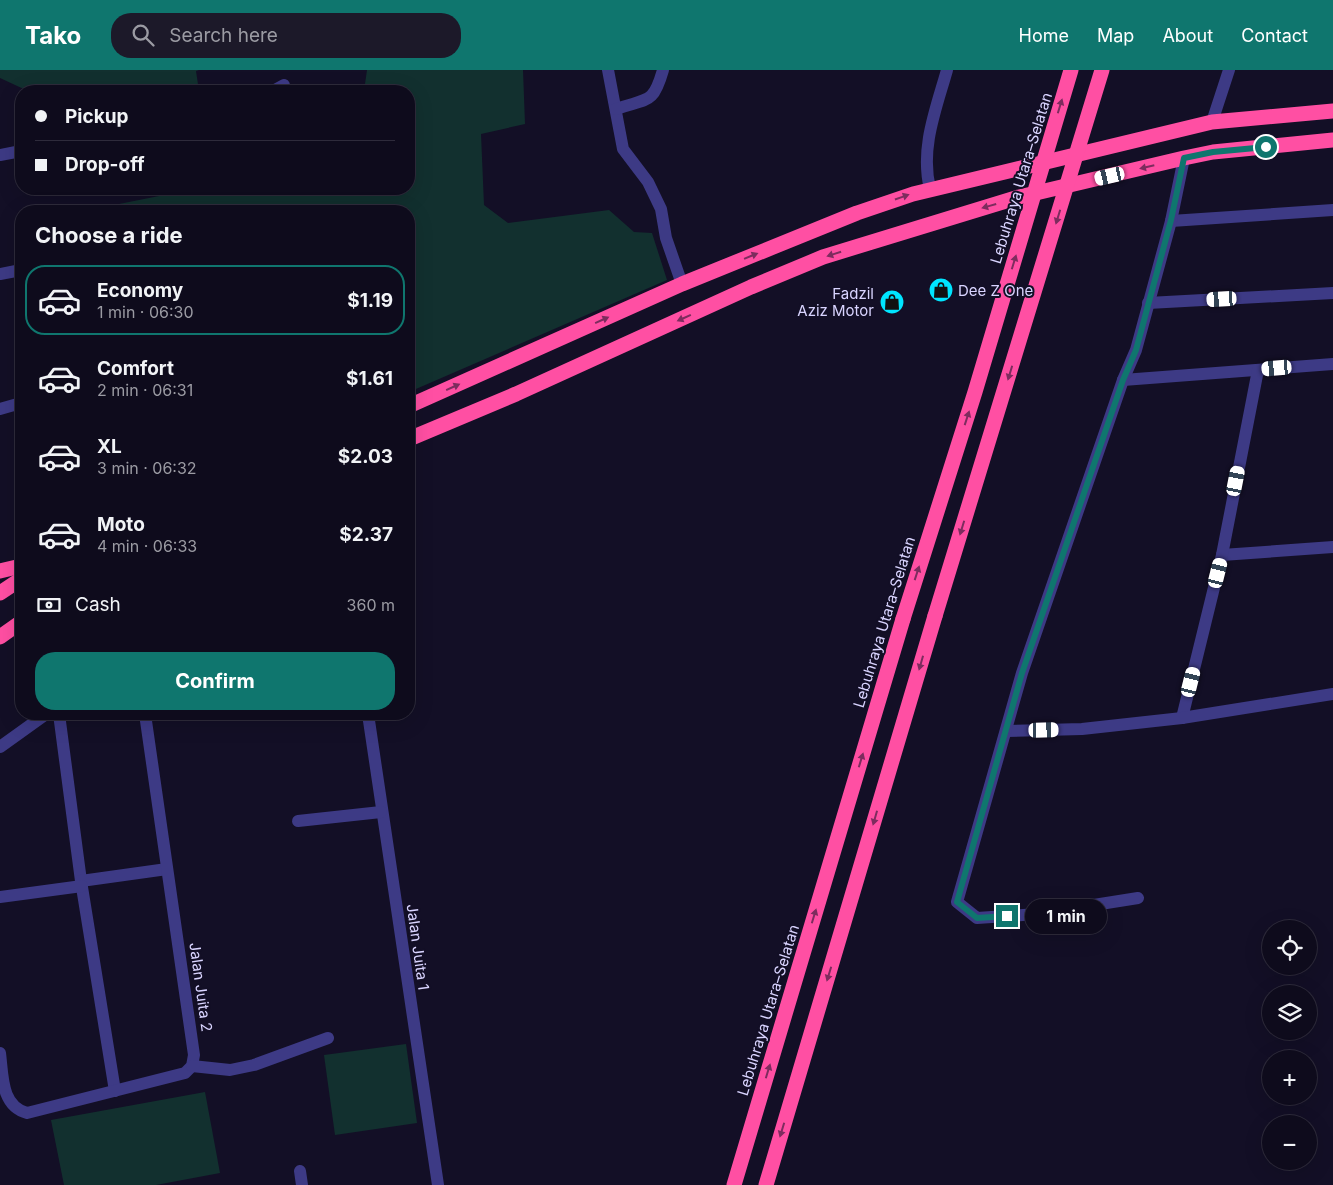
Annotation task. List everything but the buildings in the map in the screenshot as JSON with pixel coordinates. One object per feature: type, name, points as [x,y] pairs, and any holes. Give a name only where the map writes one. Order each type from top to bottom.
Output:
[{"type":"highway","name":"Lebuhraya Utara–Selatan","points":[[734,1185],[903,619],[975,392],[1071,70]]},
{"type":"highway","points":[[766,1185],[935,616],[1102,70]]},
{"type":"highway","points":[[415,403],[682,284],[857,213],[930,189],[1212,122],[1333,110]]},
{"type":"highway","points":[[415,436],[516,394],[751,287],[823,258],[1019,197],[1184,158],[1213,152],[1333,140]]},
{"type":"highway","points":[[0,571],[15,567]]},
{"type":"highway","points":[[0,592],[15,583]]},
{"type":"highway","points":[[0,637],[15,626]]},
{"type":"street","points":[[608,70],[623,149],[648,182],[661,209],[666,238],[682,284]]},
{"type":"street","points":[[616,109],[651,97],[657,91],[663,70]]},
{"type":"street","points":[[930,189],[927,177],[926,150],[947,70]]},
{"type":"street","points":[[1212,122],[1229,70]]},
{"type":"street","points":[[0,155],[15,152]]},
{"type":"street","points":[[1138,898],[1037,914],[977,918],[957,902],[1022,673],[1123,380],[1136,350],[1171,220],[1184,158]]},
{"type":"street","points":[[1171,220],[1333,210]]},
{"type":"street","points":[[0,274],[15,271]]},
{"type":"street","points":[[1148,303],[1333,293]]},
{"type":"street","points":[[1123,380],[1333,364]]},
{"type":"street","points":[[1182,718],[1222,555],[1258,370]]},
{"type":"street","points":[[0,409],[15,405]]},
{"type":"street","points":[[1222,555],[1333,548]]},
{"type":"street","points":[[1006,732],[1082,729],[1182,718],[1333,694]]},
{"type":"street","points":[[0,746],[37,720]]},
{"type":"street","points":[[60,720],[81,884],[115,1091]]},
{"type":"street","name":"Jalan Juita 2","points":[[146,720],[194,1055],[192,1066]]},
{"type":"street","name":"Jalan Juita 1","points":[[369,720],[438,1185]]},
{"type":"street","points":[[298,821],[381,812]]},
{"type":"street","points":[[0,897],[167,868]]},
{"type":"street","points":[[0,1053],[6,1097],[18,1110],[27,1112],[184,1073],[192,1066],[230,1070],[254,1065],[328,1038]]},
{"type":"street","points":[[300,1171],[302,1185]]},
{"type":"green space","points":[[0,70],[199,70],[196,71],[198,85],[15,85],[0,78]]},
{"type":"green space","points":[[367,70],[523,70],[525,124],[481,134],[484,205],[508,223],[609,210],[634,232],[652,233],[667,280],[415,389],[415,205],[114,205],[164,195],[415,195],[415,85],[365,85]]},
{"type":"green space","points":[[406,1044],[417,1123],[335,1135],[324,1055]]},
{"type":"green space","points":[[205,1092],[220,1173],[156,1185],[64,1185],[51,1120]]},
{"type":"place","name":"Dee Z One","points":[[941,290]]},
{"type":"place","name":"Fadzil Aziz Motor","points":[[892,302]]},
{"type":"route","points":[[1007,916],[977,918],[957,902],[1022,673],[1123,380],[1136,350],[1171,220],[1184,158],[1213,152],[1266,147]]}]
